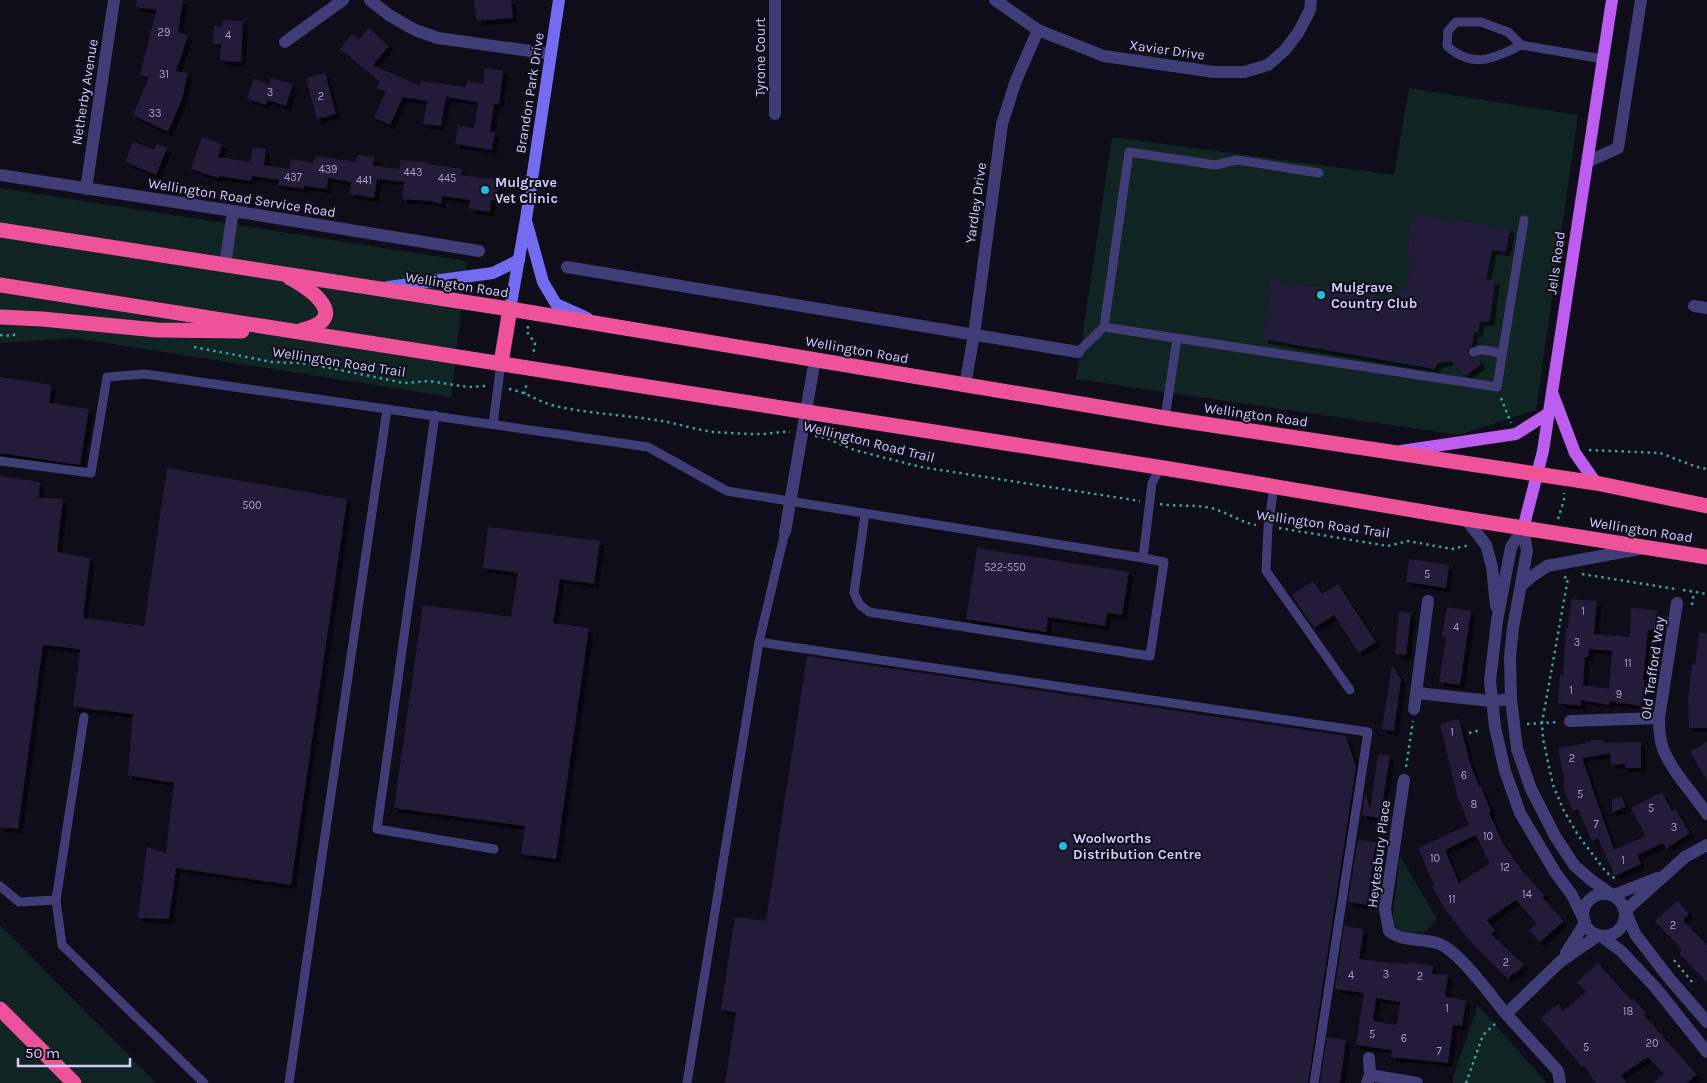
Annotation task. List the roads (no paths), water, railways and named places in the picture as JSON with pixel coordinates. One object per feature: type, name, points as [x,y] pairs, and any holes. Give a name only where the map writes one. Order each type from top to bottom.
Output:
[{"type":"highway","name":"Wellington Road","points":[[0,229],[510,309],[1166,418],[1596,483],[1707,506]]},
{"type":"highway","points":[[0,317],[157,330],[298,331],[316,327],[325,318],[322,301],[311,291],[285,274]]},
{"type":"highway","name":"Wellington Road","points":[[0,286],[501,363],[1707,557]]},
{"type":"highway","points":[[501,363],[510,309]]},
{"type":"highway","points":[[0,1009],[74,1083]]},
{"type":"main road","name":"Jells Road","points":[[1523,528],[1538,474],[1549,413],[1612,0]]},
{"type":"main road","points":[[1552,392],[1575,453],[1596,483]]},
{"type":"main road","points":[[1396,452],[1516,434],[1549,413]]},
{"type":"street","name":"Netherby Avenue","points":[[86,189],[114,0]]},
{"type":"street","points":[[285,42],[343,0]]},
{"type":"street","points":[[370,0],[389,15],[415,30],[438,38],[551,54]]},
{"type":"street","name":"Brandon Park Drive","points":[[510,309],[560,0]]},
{"type":"street","name":"Tyrone Court","points":[[775,0],[775,114]]},
{"type":"street","name":"Xavier Drive","points":[[995,0],[1038,30],[1104,56],[1214,72],[1244,72],[1268,65],[1285,50],[1298,33],[1310,10],[1311,0]]},
{"type":"street","points":[[1587,162],[1618,148],[1641,0]]},
{"type":"street","name":"Yardley Drive","points":[[965,385],[974,334],[1002,124],[1015,83],[1038,30]]},
{"type":"street","name":"Wellington Road Service Road","points":[[0,176],[233,211],[478,251]]},
{"type":"street","points":[[225,265],[233,211]]},
{"type":"street","points":[[526,219],[543,282],[556,304],[600,324]]},
{"type":"street","points":[[378,289],[493,273],[519,260]]},
{"type":"street","points":[[566,267],[1078,352]]},
{"type":"street","points":[[1694,306],[1707,308]]},
{"type":"street","points":[[785,532],[815,360]]},
{"type":"street","points":[[1466,519],[1486,545],[1492,567],[1497,621]]},
{"type":"street","points":[[1523,528],[1527,551],[1513,628],[1510,657],[1511,699],[1518,749],[1532,789],[1555,836],[1574,865],[1591,880],[1617,894],[1635,934],[1669,978],[1707,1022]]},
{"type":"street","points":[[1523,528],[1511,547],[1497,621],[1490,674],[1491,701],[1498,747],[1520,813],[1555,872],[1572,895],[1588,928],[1621,951],[1655,987],[1707,1052]]},
{"type":"street","points":[[1521,586],[1548,566],[1646,547]]},
{"type":"street","points":[[1414,709],[1428,601]]},
{"type":"street","name":"Old Trafford Way","points":[[1677,602],[1659,718],[1663,748],[1672,765],[1707,814]]},
{"type":"street","points":[[1417,693],[1491,701],[1511,699]]},
{"type":"street","points":[[1570,721],[1659,718]]},
{"type":"street","name":"Heytesbury Place","points":[[1404,780],[1386,909],[1389,931],[1394,936],[1438,943],[1449,949],[1506,1014]]},
{"type":"street","points":[[1560,1083],[1558,1072],[1506,1014],[1561,961],[1600,935],[1607,936],[1619,930],[1625,919],[1626,912],[1685,857],[1707,845]]},
{"type":"street","points":[[1561,961],[1585,923],[1584,908],[1592,897],[1598,894],[1617,894],[1664,876]]},
{"type":"street","points":[[1369,1058],[1369,1079],[1417,1083]]},
{"type":"lane","points":[[1521,45],[1497,58],[1474,60],[1458,56],[1447,46],[1448,31],[1456,22],[1481,22],[1508,32],[1521,45],[1603,59]]},
{"type":"lane","points":[[1078,352],[1104,327],[1129,152],[1215,165],[1237,160],[1319,173]]},
{"type":"lane","points":[[1104,327],[1496,387],[1524,220]]},
{"type":"lane","points":[[1166,418],[1177,339]]},
{"type":"lane","points":[[1473,352],[1485,350],[1501,354]]},
{"type":"lane","points":[[493,424],[501,363]]},
{"type":"lane","points":[[1456,381],[1459,370]]},
{"type":"lane","points":[[0,461],[91,473],[107,377],[145,374],[648,447],[727,491],[1164,562],[1150,656],[869,612],[860,605],[854,593],[865,514]]},
{"type":"lane","points":[[289,1083],[387,408]]},
{"type":"lane","points":[[435,416],[377,829],[494,849]]},
{"type":"lane","points":[[1143,558],[1152,483],[1160,468]]},
{"type":"lane","points":[[1274,487],[1268,527],[1266,571],[1350,690]]},
{"type":"lane","points":[[687,1083],[759,642],[785,532]]},
{"type":"lane","points":[[759,642],[1368,732],[1314,1083]]},
{"type":"lane","points":[[84,717],[56,900],[62,946],[204,1083]]},
{"type":"lane","points":[[0,886],[19,902],[56,900]]},
{"type":"place","name":"Mulgrave Vet Clinic","points":[[485,190]]},
{"type":"place","name":"Mulgrave Country Club","points":[[1321,295]]},
{"type":"place","name":"Woolworths Distribution Centre","points":[[1063,846]]}]
